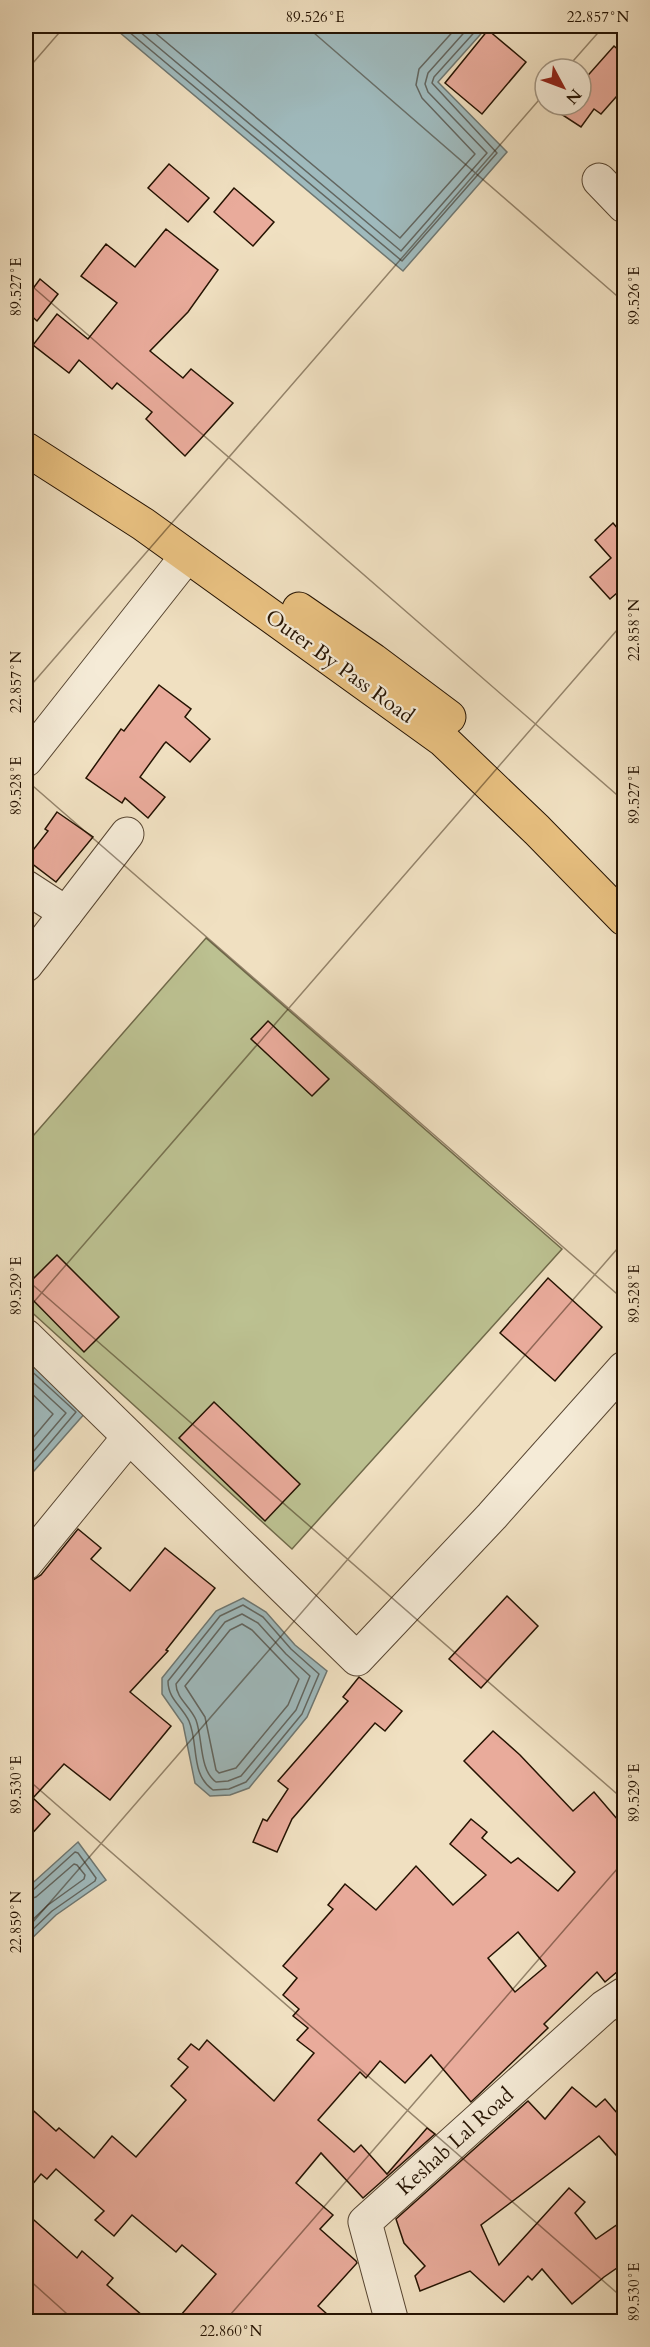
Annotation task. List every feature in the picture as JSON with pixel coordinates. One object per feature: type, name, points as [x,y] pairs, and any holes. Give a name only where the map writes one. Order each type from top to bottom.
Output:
[{"type":"main road","name":"Outer By Pass Road","points":[[26,426],[373,660],[455,722],[624,888]]},
{"type":"main road","name":"Outer By Pass Road","points":[[26,449],[143,524],[442,740],[537,830],[624,919]]},
{"type":"street","points":[[599,180],[624,206]]},
{"type":"street","points":[[26,760],[188,556]]},
{"type":"street","points":[[26,965],[128,834]]},
{"type":"street","points":[[26,887],[66,913]]},
{"type":"street","points":[[26,1336],[357,1659],[492,1516],[624,1368]]},
{"type":"street","points":[[26,1563],[129,1437]]},
{"type":"street","name":"Keshab Lal Road","points":[[392,2322],[365,2222],[604,2007],[624,1994]]},
{"type":"green space","points":[[206,938],[562,1249],[292,1549],[26,1307],[26,1144]]},
{"type":"water","points":[[112,26],[488,26],[438,82],[507,152],[403,271]]},
{"type":"water","points":[[26,1358],[86,1412],[26,1480]]},
{"type":"water","points":[[243,1598],[266,1612],[295,1645],[327,1671],[307,1717],[249,1788],[230,1795],[210,1796],[195,1783],[183,1724],[162,1694],[162,1678],[216,1611]]},
{"type":"water","points":[[78,1842],[106,1880],[56,1915],[26,1944],[26,1889]]},
{"type":"building","points":[[488,30],[526,62],[482,114],[445,83]]},
{"type":"building","points":[[614,46],[624,55],[624,88],[601,114],[593,110],[593,70]]},
{"type":"building","points":[[566,117],[588,117],[581,127]]},
{"type":"building","points":[[169,164],[209,198],[188,222],[148,188]]},
{"type":"building","points":[[234,188],[274,222],[253,246],[214,212]]},
{"type":"building","points":[[166,229],[218,270],[188,312],[150,351],[183,378],[191,369],[233,403],[185,456],[146,419],[152,412],[117,383],[112,389],[79,360],[69,373],[33,345],[57,314],[88,339],[117,303],[81,276],[106,244],[135,267]]},
{"type":"building","points":[[40,279],[58,294],[37,321],[26,311],[26,298]]},
{"type":"building","points":[[613,523],[624,536],[624,587],[610,599],[590,577],[611,558],[595,540]]},
{"type":"building","points":[[159,685],[191,709],[185,717],[210,739],[190,762],[166,742],[164,744],[140,777],[165,797],[148,818],[125,798],[122,803],[86,778],[121,729],[124,731]]},
{"type":"building","points":[[57,812],[93,837],[56,882],[26,859],[48,831],[45,829]]},
{"type":"building","points":[[268,1021],[329,1079],[312,1096],[251,1039]]},
{"type":"building","points":[[57,1255],[119,1317],[84,1352],[26,1293],[26,1286]]},
{"type":"building","points":[[548,1278],[602,1327],[555,1381],[500,1333]]},
{"type":"building","points":[[214,1402],[300,1484],[265,1521],[179,1438]]},
{"type":"building","points":[[78,1529],[101,1548],[91,1559],[130,1591],[165,1548],[215,1588],[166,1650],[168,1651],[130,1692],[171,1726],[110,1800],[64,1764],[33,1798],[50,1814],[26,1840],[26,1581],[41,1575]]},
{"type":"building","points":[[507,1596],[538,1626],[481,1688],[449,1659]]},
{"type":"building","points":[[359,1677],[402,1711],[385,1731],[375,1723],[292,1819],[277,1852],[253,1842],[263,1819],[267,1821],[288,1789],[278,1781],[348,1701],[343,1697]]},
{"type":"building","points":[[493,1731],[520,1755],[573,1811],[594,1792],[624,1827],[624,1966],[605,1982],[597,1972],[544,2024],[548,2028],[471,2102],[431,2055],[405,2083],[380,2061],[366,2078],[360,2072],[318,2120],[354,2152],[361,2145],[387,2174],[427,2128],[435,2134],[363,2198],[321,2153],[296,2183],[333,2215],[320,2229],[357,2263],[318,2306],[336,2322],[175,2322],[216,2274],[182,2245],[176,2252],[132,2215],[114,2236],[95,2220],[104,2211],[56,2169],[47,2179],[41,2174],[26,2192],[26,2104],[56,2131],[59,2128],[94,2158],[112,2136],[136,2157],[186,2100],[171,2086],[188,2067],[178,2059],[191,2044],[199,2050],[207,2040],[274,2101],[314,2053],[297,2040],[308,2028],[293,2016],[299,2009],[283,1995],[297,1978],[283,1966],[333,1909],[328,1905],[345,1884],[376,1910],[416,1866],[453,1905],[486,1875],[450,1844],[471,1819],[487,1832],[482,1838],[511,1863],[518,1858],[558,1891],[575,1872],[464,1761]],"holes":[[[518,1932],[546,1966],[515,1992],[488,1958]]]},
{"type":"building","points":[[572,2087],[596,2107],[605,2099],[624,2121],[624,2164],[599,2136],[481,2225],[499,2265],[569,2188],[585,2202],[575,2213],[596,2239],[624,2220],[624,2263],[572,2304],[542,2269],[532,2280],[528,2276],[504,2302],[470,2271],[420,2291],[415,2276],[425,2266],[404,2243],[396,2219],[528,2101],[545,2119]]},
{"type":"building","points":[[26,2213],[77,2258],[82,2251],[113,2278],[107,2285],[150,2322],[32,2322],[26,2316]]}]
